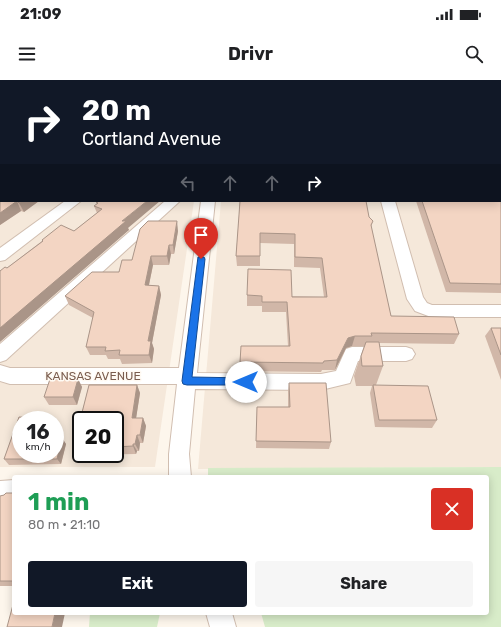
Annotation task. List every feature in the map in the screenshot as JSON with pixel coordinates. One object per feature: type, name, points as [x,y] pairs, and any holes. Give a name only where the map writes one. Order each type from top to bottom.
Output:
[{"type":"street","points":[[0,256],[73,202]]},
{"type":"street","points":[[0,355],[172,202]]},
{"type":"street","points":[[180,475],[180,454],[187,379],[208,202]]},
{"type":"street","points":[[388,202],[415,300],[421,307],[431,311],[501,311]]},
{"type":"street","name":"KANSAS AVENUE","points":[[0,373],[10,376],[321,382],[343,378],[352,354],[406,354]]},
{"type":"street","points":[[0,492],[12,492]]},
{"type":"street","points":[[220,615],[223,627]]},
{"type":"shaded area","points":[[0,202],[194,202],[155,467],[0,467]]},
{"type":"shaded area","points":[[221,202],[501,202],[501,467],[198,469]]},
{"type":"green space","points":[[501,467],[501,627],[265,627],[262,615],[489,615],[489,475],[208,475],[208,468]]},
{"type":"green space","points":[[90,615],[160,615],[157,627],[89,627]]},
{"type":"building","points":[[0,202],[16,202],[0,213]]},
{"type":"building","points":[[96,202],[146,202],[122,221],[126,221],[0,328],[0,271],[5,267],[7,268],[43,241],[42,240],[61,225],[74,231],[102,209],[94,206],[98,203]]},
{"type":"building","points":[[240,202],[366,202],[369,217],[373,221],[371,225],[391,316],[454,317],[459,334],[371,333],[372,336],[355,336],[348,338],[337,360],[324,361],[323,363],[240,362],[241,346],[290,346],[287,302],[262,302],[262,296],[247,295],[248,269],[291,270],[292,297],[327,297],[322,258],[295,257],[295,234],[260,233],[260,256],[236,256]]},
{"type":"building","points":[[422,202],[501,202],[501,284],[450,283]]},
{"type":"building","points":[[148,221],[177,221],[173,245],[169,245],[167,256],[151,256],[145,285],[159,286],[148,341],[151,341],[149,355],[119,355],[120,350],[105,351],[106,347],[86,347],[94,312],[65,296],[92,272],[119,272],[122,260],[132,260],[140,229]]},
{"type":"building","points":[[491,328],[501,328],[501,355]]},
{"type":"building","points":[[366,342],[379,342],[383,366],[362,366],[361,356]]},
{"type":"building","points":[[50,379],[78,379],[73,397],[44,397]]},
{"type":"building","points":[[289,383],[326,383],[331,442],[256,441],[257,407],[290,407]]},
{"type":"building","points":[[89,385],[137,385],[132,418],[143,418],[140,435],[137,435],[133,446],[124,446],[124,411],[82,411]]},
{"type":"building","points":[[373,385],[428,386],[437,420],[379,420]]},
{"type":"building","points":[[12,437],[12,459],[4,459]]},
{"type":"building","points":[[6,493],[12,493],[12,581],[0,581],[0,496]]},
{"type":"building","points":[[12,608],[12,615],[55,615],[52,627],[7,627]]},
{"type":"route","points":[[201,259],[187,381],[246,382]]}]
